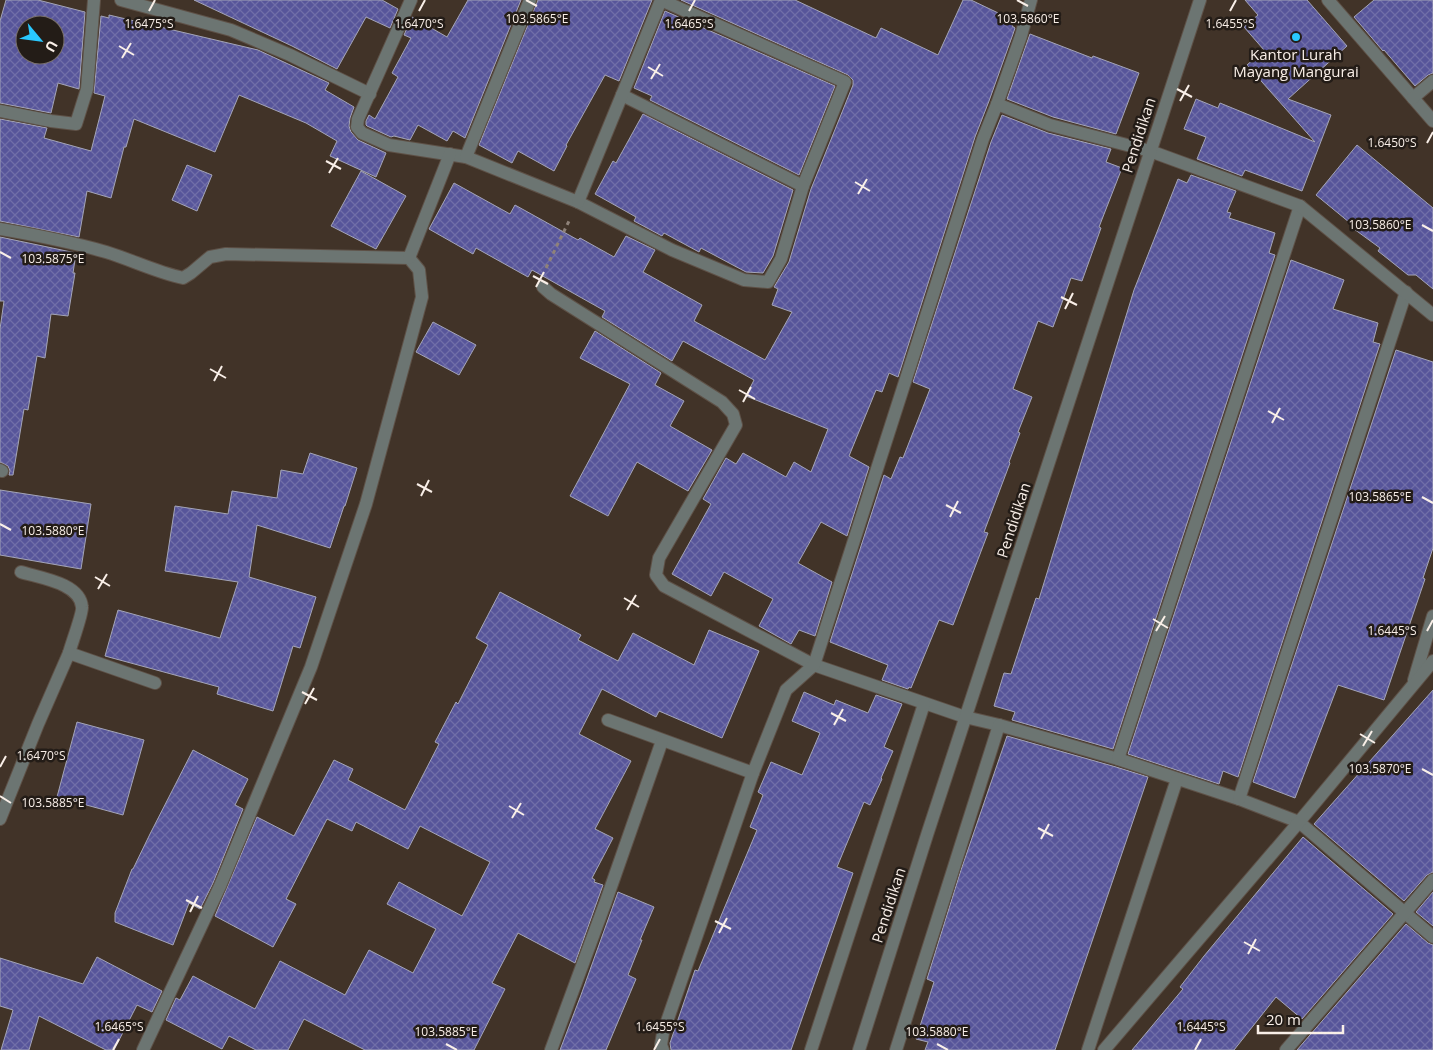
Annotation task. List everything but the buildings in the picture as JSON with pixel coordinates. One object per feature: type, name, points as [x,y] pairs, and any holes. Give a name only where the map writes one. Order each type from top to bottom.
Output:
[{"type":"street","points":[[0,111],[76,124],[87,89],[94,0]]},
{"type":"street","points":[[121,0],[231,30],[290,55],[370,94]]},
{"type":"street","points":[[411,0],[358,119],[357,126],[362,133],[389,145],[466,157],[578,202],[672,250],[744,280],[768,282],[781,259],[802,186],[844,82],[661,0],[578,202]]},
{"type":"street","points":[[466,157],[530,0]]},
{"type":"street","points":[[663,1050],[663,1033],[753,773],[786,690],[814,665],[983,140],[1021,36],[1031,0]]},
{"type":"street","name":"Pendidikan","points":[[859,1050],[965,717],[1200,0]]},
{"type":"street","points":[[1331,1],[1433,121]]},
{"type":"street","points":[[1413,98],[1433,81]]},
{"type":"street","points":[[622,95],[802,186]]},
{"type":"street","points":[[997,104],[1050,125],[1150,151],[1300,206],[1433,315]]},
{"type":"street","points":[[409,258],[450,154]]},
{"type":"street","points":[[1118,759],[1300,206]]},
{"type":"street","points":[[0,229],[106,252],[183,278],[210,257],[226,254],[409,258],[419,270],[422,297],[366,504],[311,667],[220,886],[142,1050]]},
{"type":"street","points":[[544,286],[551,294],[722,402],[733,414],[736,425],[659,558],[656,574],[664,586],[814,665],[965,717],[1118,759],[1239,799],[1299,822],[1433,936]]},
{"type":"street","points":[[1239,799],[1406,292]]},
{"type":"street","points":[[0,819],[69,653],[82,608],[77,595],[68,586],[21,572]]},
{"type":"street","points":[[1412,687],[1433,616]]},
{"type":"street","points":[[69,653],[155,682]]},
{"type":"street","points":[[1104,1050],[1299,822],[1433,661]]},
{"type":"street","points":[[811,1050],[924,704]]},
{"type":"street","points":[[608,720],[753,773]]},
{"type":"street","points":[[896,1050],[999,725]]},
{"type":"street","points":[[550,1050],[606,901],[662,741]]},
{"type":"street","points":[[1088,1050],[1177,779]]},
{"type":"street","points":[[1286,1050],[1433,880]]},
{"type":"path","points":[[544,286],[541,278],[578,202]]},
{"type":"place","name":"Kantor Lurah Mayang Mangurai","points":[[1296,37]]}]
